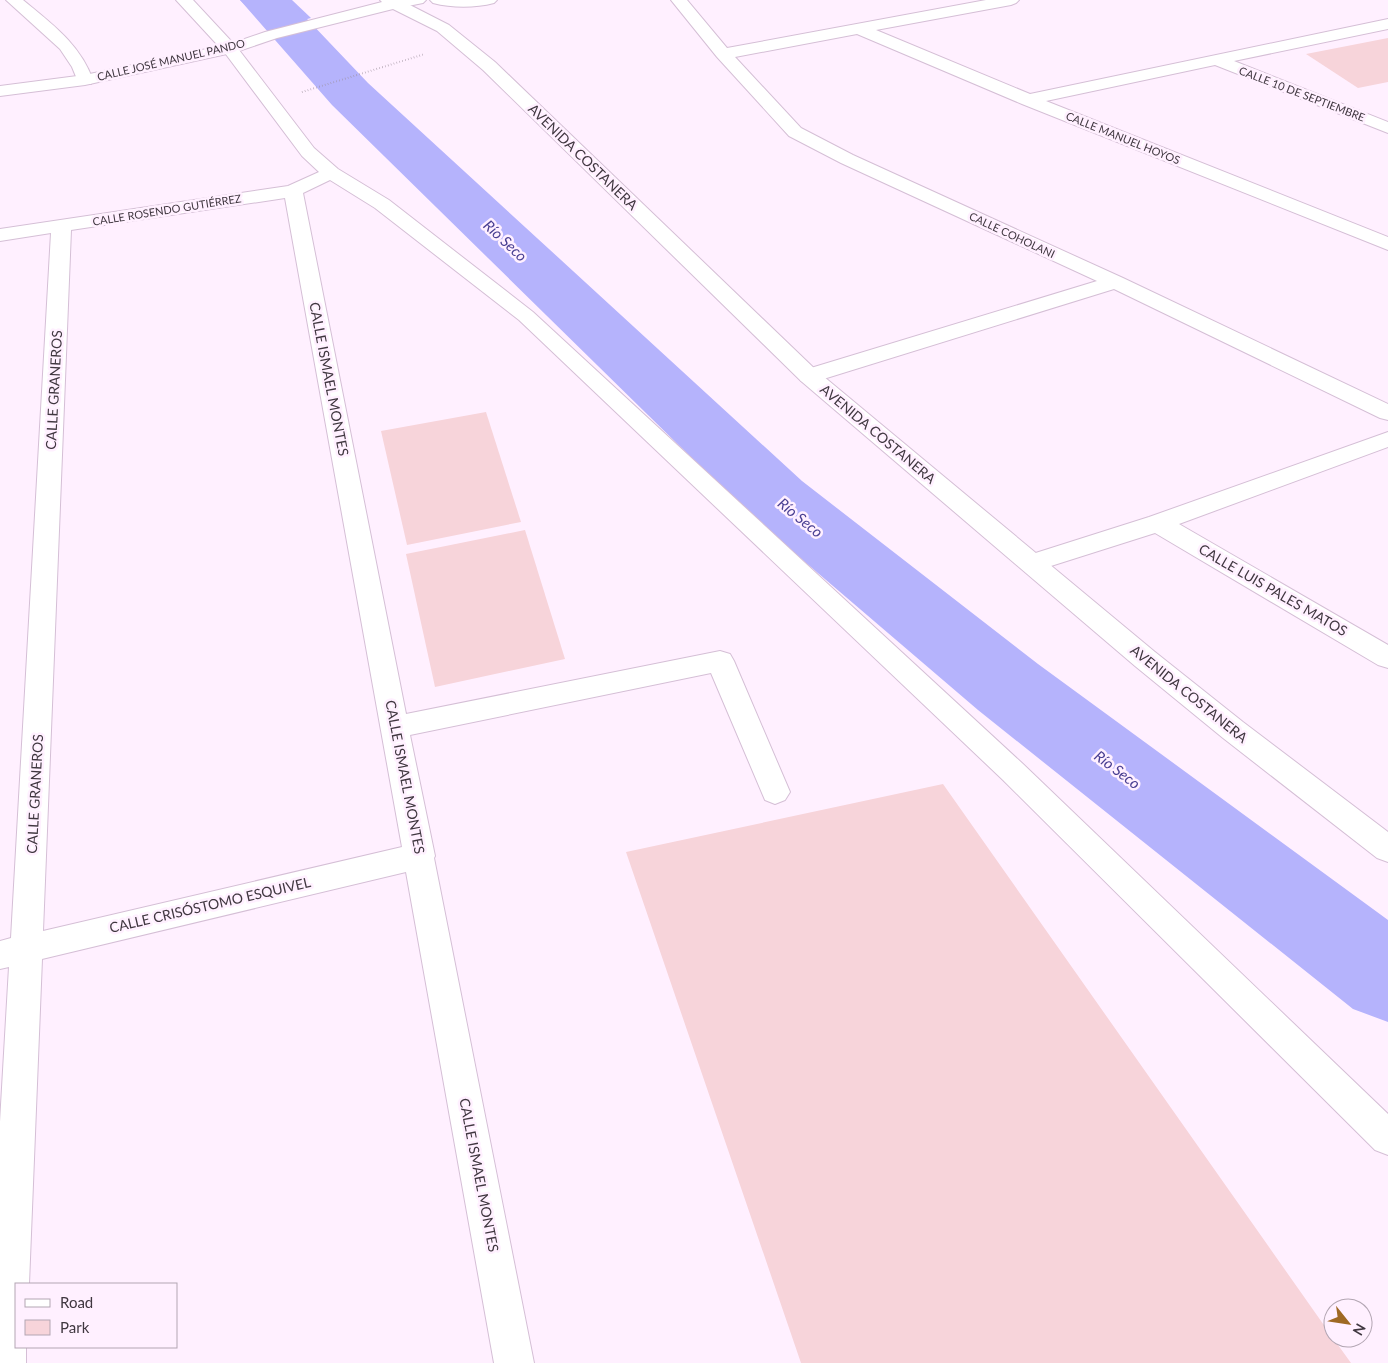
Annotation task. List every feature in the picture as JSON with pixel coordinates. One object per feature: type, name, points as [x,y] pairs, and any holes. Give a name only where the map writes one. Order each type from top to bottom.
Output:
[{"type":"street","points":[[14,0],[73,53],[81,66],[85,80]]},
{"type":"street","points":[[184,0],[230,49],[308,152],[331,173],[382,204],[526,316],[1013,772],[1388,1138]]},
{"type":"street","points":[[438,0],[468,2],[489,0]]},
{"type":"street","name":"CALLE COHOLANI","points":[[680,0],[723,54],[795,132],[847,159],[1116,282],[1388,413]]},
{"type":"street","points":[[723,54],[1011,0]]},
{"type":"street","name":"CALLE JOSÉ MANUEL PANDO","points":[[0,91],[85,80],[230,49],[271,35],[401,1]]},
{"type":"street","name":"AVENIDA COSTANERA","points":[[401,1],[443,28],[489,66],[809,376],[1233,730],[1388,849]]},
{"type":"street","points":[[1028,100],[1388,24]]},
{"type":"street","name":"CALLE MANUEL HOYOS","points":[[859,29],[1028,100],[1387,242]]},
{"type":"street","name":"CALLE 10 DE SEPTIEMBRE","points":[[1216,60],[1388,128]]},
{"type":"street","name":"CALLE ROSENDO GUTIÉRREZ","points":[[0,235],[293,191],[331,173]]},
{"type":"street","name":"CALLE ISMAEL MONTES","points":[[293,191],[396,727],[514,1363]]},
{"type":"street","name":"CALLE GRANEROS","points":[[6,1363],[14,952],[61,226]]},
{"type":"street","points":[[809,376],[1116,282]]},
{"type":"street","points":[[1032,563],[1158,523],[1388,439]]},
{"type":"street","name":"CALLE LUIS PALES MATOS","points":[[1158,523],[1388,658]]},
{"type":"street","points":[[396,727],[720,661],[775,792]]},
{"type":"street","name":"CALLE CRISÓSTOMO ESQUIVEL","points":[[14,952],[420,856]]},
{"type":"path","points":[[328,84],[386,68]]},
{"type":"green space","points":[[1388,38],[1388,82],[1358,88],[1306,54]]},
{"type":"green space","points":[[486,412],[521,522],[407,545],[381,431]]},
{"type":"green space","points":[[525,530],[565,659],[435,687],[406,554]]},
{"type":"green space","points":[[943,784],[1323,1323],[1323,1348],[1340,1348],[1351,1363],[801,1363],[626,852]]},
{"type":"water","points":[[240,0],[292,0],[311,18],[270,29]]},
{"type":"waterway","name":"Río Seco","points":[[263,0],[350,94],[776,498],[1008,687],[1388,977]]}]
